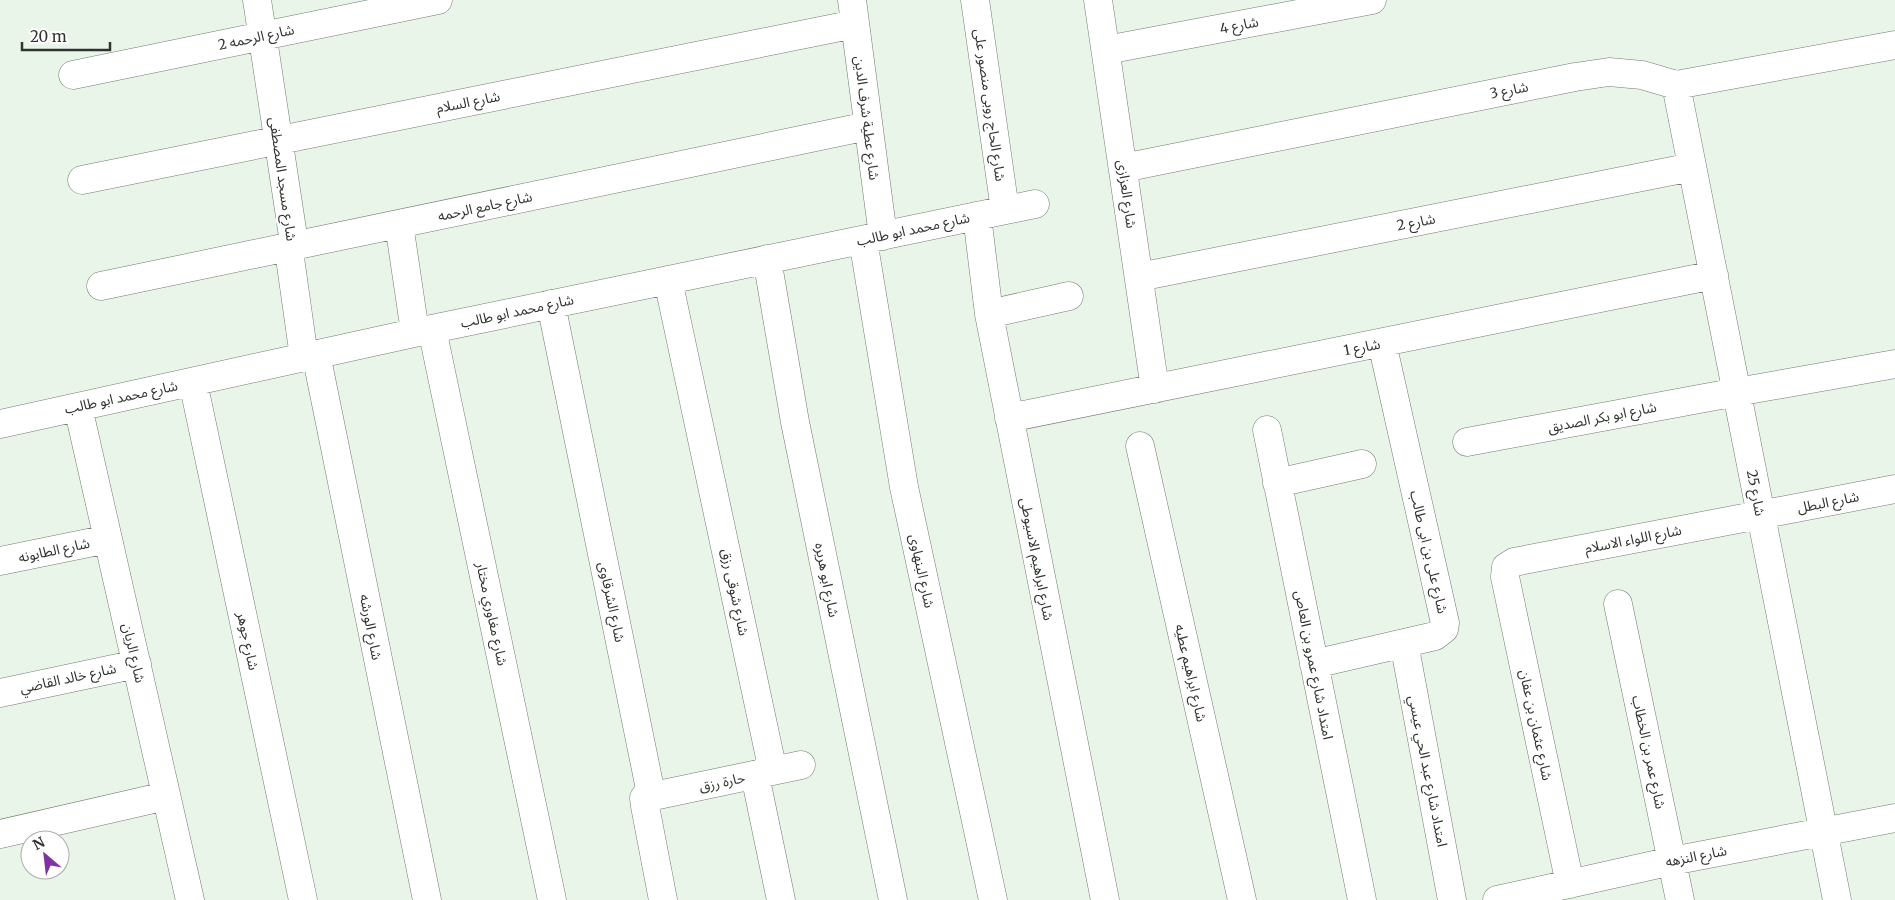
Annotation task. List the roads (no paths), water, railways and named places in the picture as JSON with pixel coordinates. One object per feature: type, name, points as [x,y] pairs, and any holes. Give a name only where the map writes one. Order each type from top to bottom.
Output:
[{"type":"street","name":"شارع مسجد المصطفى","points":[[257,0],[293,236],[290,258],[310,356]]},
{"type":"street","name":"شارع الرحمه 2","points":[[73,75],[438,0]]},
{"type":"street","name":"شارع الحاج روبى منصور على","points":[[975,0],[1005,210]]},
{"type":"street","name":"شارع العزازى","points":[[1098,0],[1155,389]]},
{"type":"street","name":"شارع 4","points":[[1106,50],[1372,0]]},
{"type":"street","name":"شارع عطية شرف الدين","points":[[853,12],[868,126],[873,238]]},
{"type":"street","name":"شارع السلام","points":[[82,180],[278,140],[853,12]]},
{"type":"street","name":"شارع 3","points":[[1123,168],[1575,77],[1609,72],[1642,74],[1676,85],[1895,45]]},
{"type":"street","name":"شارع 25","points":[[1676,85],[1837,900]]},
{"type":"street","name":"شارع جامع الرحمه","points":[[101,286],[292,248],[398,224],[868,126]]},
{"type":"street","name":"شارع 2","points":[[1139,276],[1692,167]]},
{"type":"street","name":"شارع محمد ابو طالب","points":[[0,424],[424,331],[1035,204]]},
{"type":"street","name":"شارع ابراهيم الاسيوطى","points":[[977,216],[989,314],[1105,900]]},
{"type":"street","name":"شارع مغاوري مختار","points":[[398,224],[424,331],[552,900]]},
{"type":"street","name":"شارع البنهاوى","points":[[873,238],[904,487],[993,900]]},
{"type":"street","name":"شارع ابو هريره","points":[[767,260],[795,422],[893,900]]},
{"type":"street","name":"شارع 1","points":[[1009,418],[1714,275]]},
{"type":"street","name":"شارع شوقى رزق","points":[[668,280],[771,762],[768,768],[760,774],[757,785],[781,900]]},
{"type":"street","points":[[989,314],[1068,296]]},
{"type":"street","name":"شارع الشرقاوى","points":[[552,304],[649,784],[648,792],[644,798],[663,900]]},
{"type":"street","name":"شارع على بن ابى طالب","points":[[1314,664],[1435,636],[1444,629],[1445,623],[1382,343]]},
{"type":"street","name":"شارع الورشه","points":[[310,356],[427,900]]},
{"type":"street","name":"شارع ابو بكر الصديق","points":[[1467,442],[1895,364]]},
{"type":"street","name":"شارع جوهر","points":[[193,382],[303,900]]},
{"type":"street","name":"شارع الريان","points":[[78,407],[190,900]]},
{"type":"street","name":"امتداد شارع عمرو بن العاص","points":[[1267,430],[1362,900]]},
{"type":"street","name":"شارع ابراهيم عطيه","points":[[1140,446],[1242,900]]},
{"type":"street","points":[[1277,483],[1362,464]]},
{"type":"street","name":"شارع البطل","points":[[1761,515],[1895,489]]},
{"type":"street","name":"شارع اللواء الاسلام","points":[[1506,567],[1514,562],[1761,515]]},
{"type":"street","name":"شارع الطابونه","points":[[0,562],[108,539]]},
{"type":"street","name":"شارع عثمان بن عفان","points":[[1506,567],[1505,577],[1566,890]]},
{"type":"street","name":"شارع عمر بن الخطاب","points":[[1618,604],[1680,900]]},
{"type":"street","name":"امتداد شارع عبد الحي عيسي","points":[[1404,643],[1452,900]]},
{"type":"street","name":"شارع خالد القاضي","points":[[0,692],[137,664]]},
{"type":"street","name":"حارة رزق","points":[[644,798],[800,765]]},
{"type":"street","points":[[0,834],[166,796]]},
{"type":"street","name":"شارع النزهه","points":[[1497,900],[1566,890],[1672,861],[1895,818]]}]
